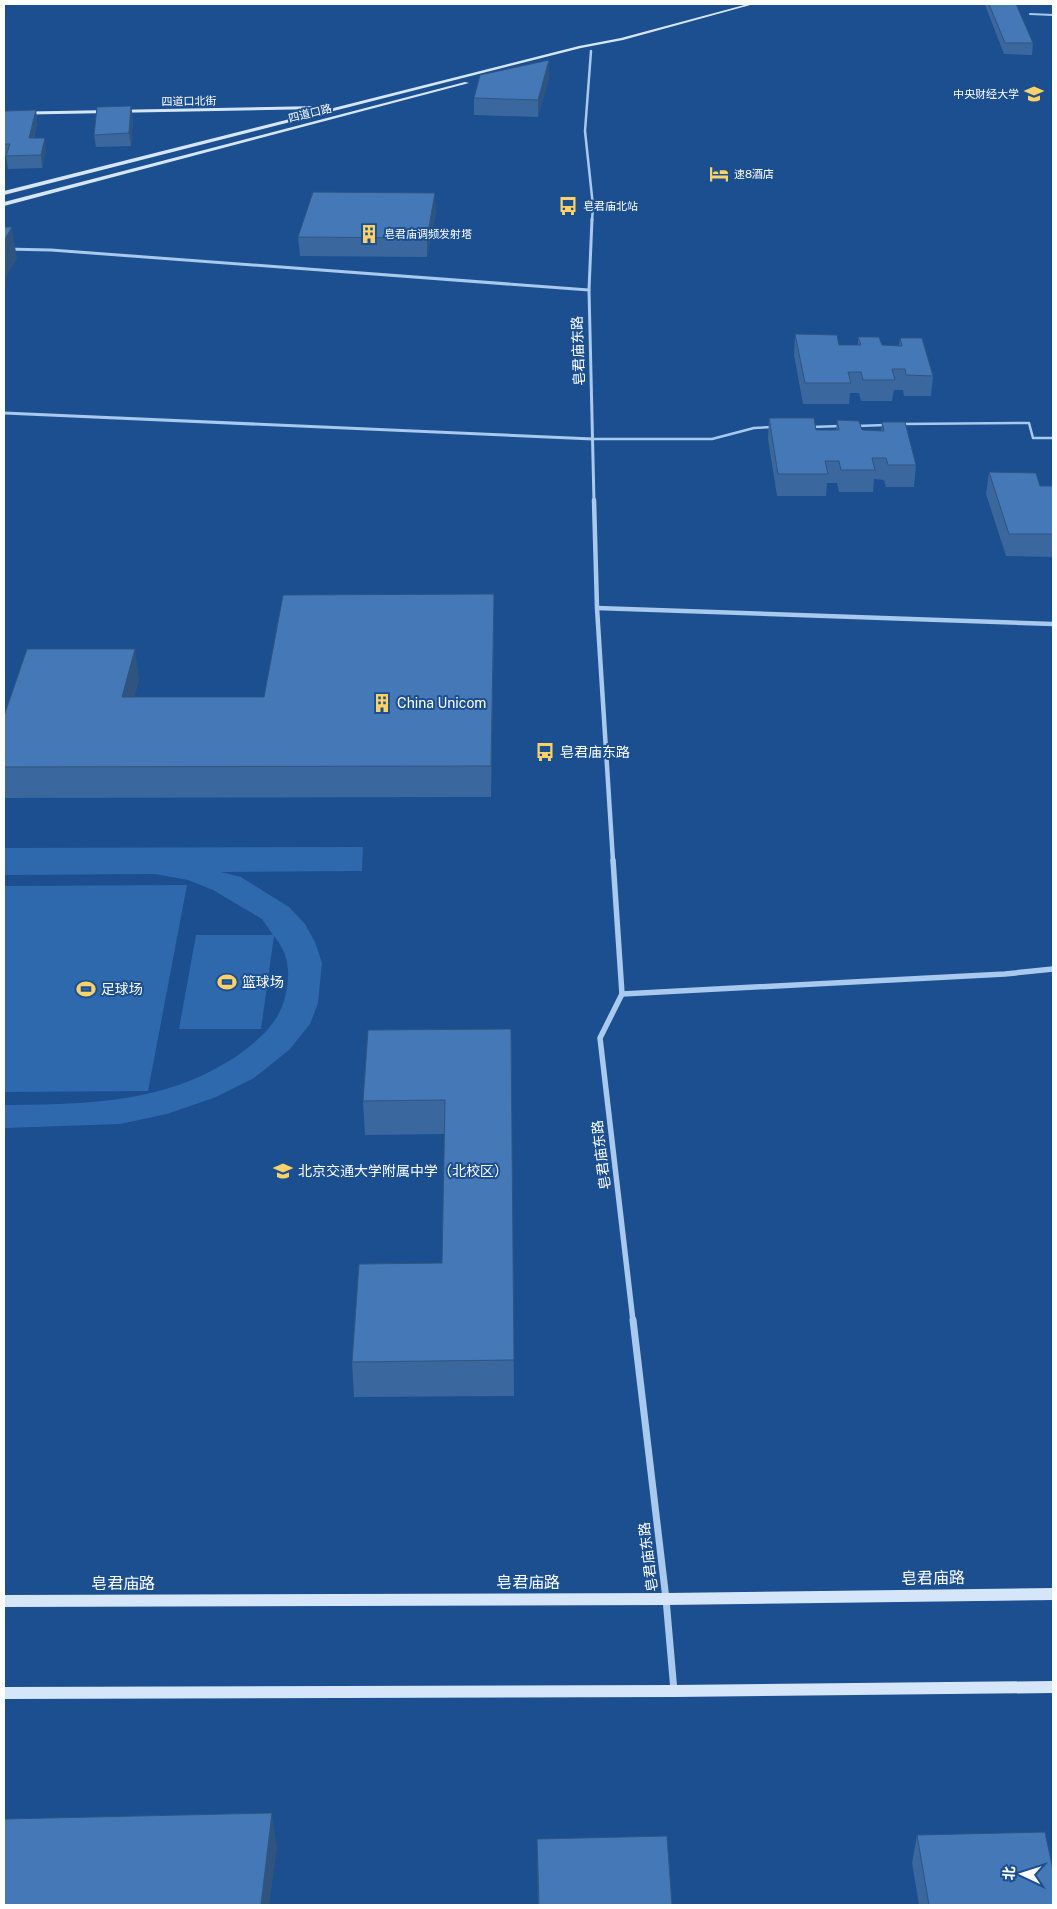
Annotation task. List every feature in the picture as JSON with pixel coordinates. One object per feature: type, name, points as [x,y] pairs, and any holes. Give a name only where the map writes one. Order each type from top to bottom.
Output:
[{"type":"street","name":"四道口路","points":[[4,193],[581,47],[621,39],[752,4]]},
{"type":"street","name":"四道口路","points":[[479,80],[591,51],[621,39]]},
{"type":"street","name":"皂君庙东路","points":[[591,51],[585,131],[593,206],[588,290],[597,608],[622,994],[600,1038],[666,1599],[674,1691]]},
{"type":"street","name":"四道口路","points":[[4,204],[469,82]]},
{"type":"street","name":"四道口北街","points":[[4,114],[375,107]]},
{"type":"street","points":[[4,249],[51,250],[588,290]]},
{"type":"street","points":[[4,413],[592,439]]},
{"type":"street","points":[[597,608],[1053,624]]},
{"type":"street","points":[[622,994],[1053,970]]},
{"type":"street","name":"皂君庙路","points":[[4,1601],[666,1599],[1053,1594]]},
{"type":"street","points":[[4,1693],[674,1691],[1053,1687]]},
{"type":"lane","points":[[1030,14],[1053,15]]},
{"type":"lane","points":[[852,426],[1028,423],[1033,438],[1053,438]]},
{"type":"lane","points":[[803,427],[842,426]]},
{"type":"lane","points":[[592,439],[712,439],[754,428],[783,427]]},
{"type":"shaded area","points":[[363,847],[362,871],[221,872],[241,877],[289,907],[305,924],[315,942],[322,963],[318,1003],[310,1024],[289,1050],[254,1078],[216,1097],[167,1114],[120,1124],[4,1128],[4,1105],[68,1104],[129,1097],[159,1091],[189,1081],[217,1068],[245,1050],[275,1020],[285,997],[288,972],[286,957],[274,936],[261,1029],[179,1029],[196,935],[273,935],[262,919],[213,890],[188,880],[155,874],[4,875],[4,848]]},
{"type":"shaded area","name":"足球场","points":[[187,885],[148,1091],[4,1092],[4,886]]},
{"type":"building","points":[[989,4],[1016,4],[1033,43],[1005,43]]},
{"type":"building","points":[[549,60],[538,100],[474,98],[480,75]]},
{"type":"building","points":[[131,106],[129,133],[94,135],[97,107]]},
{"type":"building","points":[[36,110],[29,138],[45,138],[41,155],[6,156],[10,144],[4,144],[4,111]]},
{"type":"building","points":[[313,192],[435,193],[427,238],[298,237]]},
{"type":"building","points":[[4,227],[12,227],[4,241]]},
{"type":"building","points":[[795,334],[837,335],[839,345],[861,345],[858,337],[879,337],[882,345],[902,346],[900,338],[922,338],[933,376],[906,375],[905,369],[892,369],[895,380],[863,380],[861,372],[848,372],[851,383],[805,383]]},
{"type":"building","points":[[769,418],[814,418],[816,430],[839,430],[837,420],[859,421],[862,430],[884,431],[882,422],[905,422],[916,465],[888,465],[886,458],[872,458],[875,470],[841,470],[839,461],[825,461],[828,474],[778,474]]},
{"type":"building","points":[[989,472],[1036,473],[1040,486],[1053,486],[1053,534],[1009,534]]},
{"type":"building","name":"China Unicom","points":[[494,594],[491,766],[4,767],[4,716],[27,649],[135,649],[122,697],[264,697],[283,595]]},
{"type":"building","points":[[511,1029],[514,1360],[352,1362],[359,1264],[442,1263],[445,1100],[363,1101],[368,1030]]},
{"type":"building","points":[[272,1813],[261,1905],[4,1905],[4,1819]]},
{"type":"building","points":[[1045,1832],[1053,1870],[1053,1905],[929,1905],[917,1835]]},
{"type":"building","points":[[667,1836],[672,1905],[539,1905],[537,1839]]},
{"type":"place","name":"中央财经大学","points":[[1034,94]]},
{"type":"place","name":"速8酒店","points":[[719,174]]},
{"type":"place","name":"皂君庙北站","points":[[568,206]]},
{"type":"place","name":"皂君庙调频发射塔","points":[[369,234]]},
{"type":"place","name":"China Unicom","points":[[382,703]]},
{"type":"place","name":"皂君庙东路","points":[[545,752]]},
{"type":"place","name":"篮球场","points":[[227,982]]},
{"type":"place","name":"足球场","points":[[86,989]]},
{"type":"place","name":"北京交通大学附属中学（北校区）","points":[[283,1171]]}]
